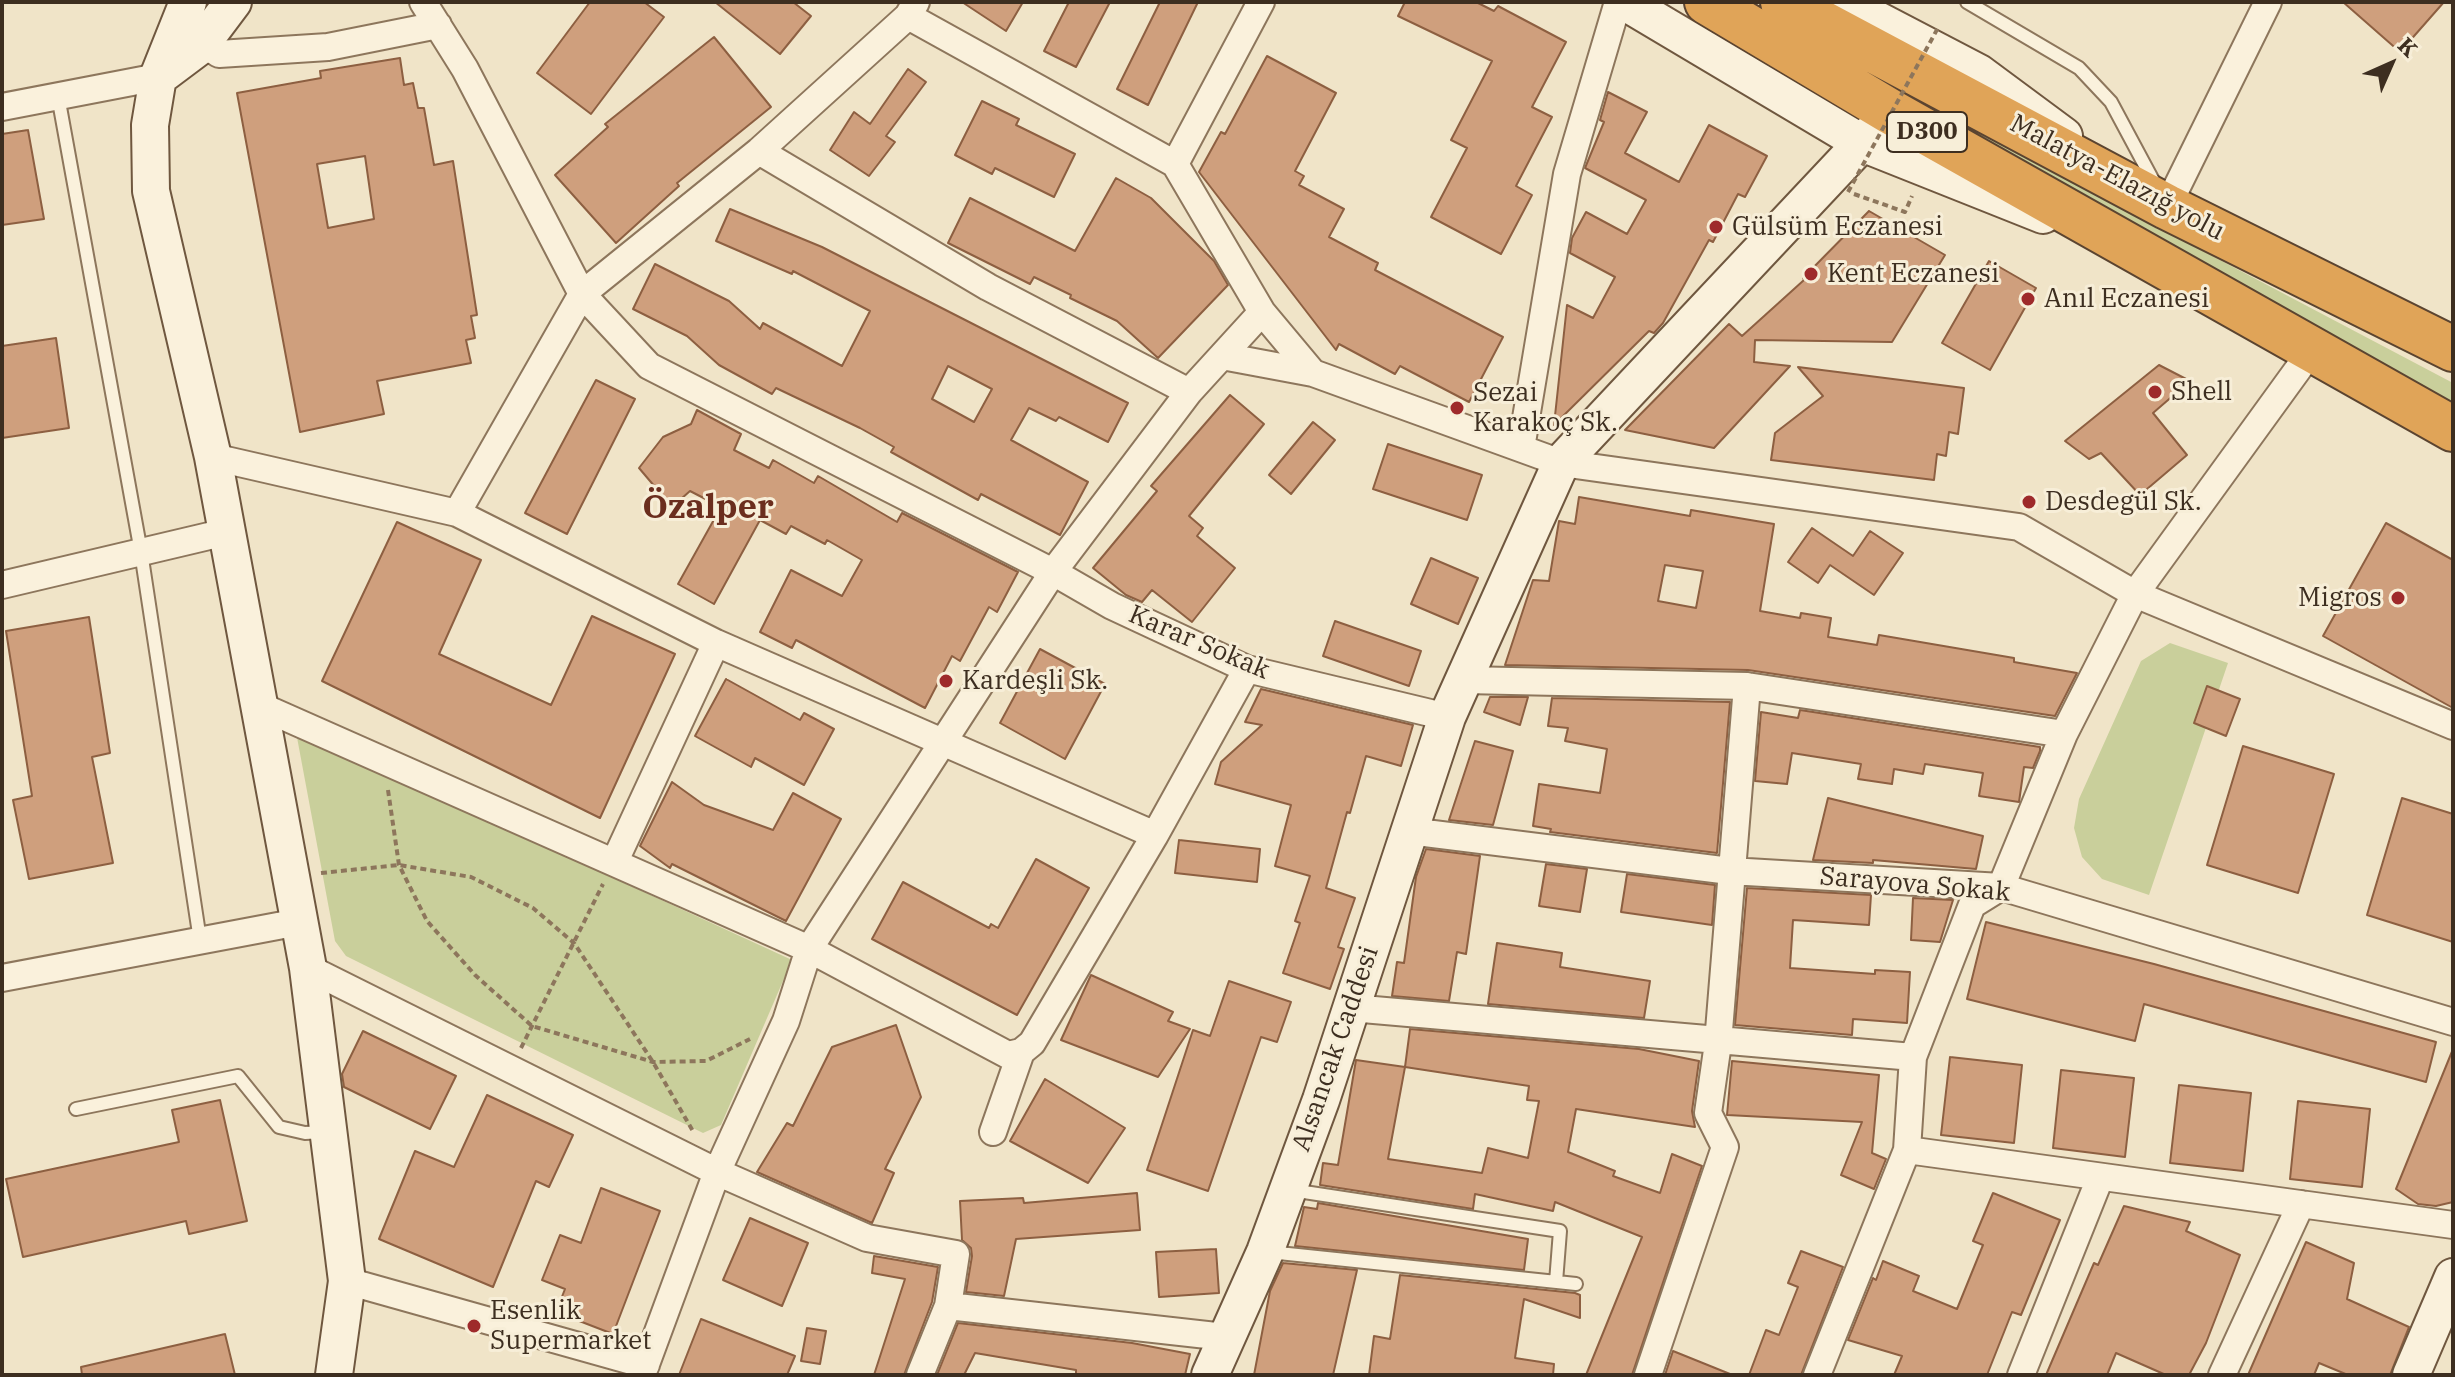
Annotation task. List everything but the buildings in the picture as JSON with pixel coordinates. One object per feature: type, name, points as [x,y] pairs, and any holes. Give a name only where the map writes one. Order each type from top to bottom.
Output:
[{"type":"highway","name":"Malatya-Elazığ yolu","points":[[1707,2],[1876,127],[2149,258],[2453,429]]},
{"type":"highway","name":"Malatya-Elazığ yolu","points":[[1783,2],[2150,197],[2453,349]]},
{"type":"street","points":[[188,2],[158,77],[150,125],[151,191],[213,457],[308,968],[347,1281],[334,1375]]},
{"type":"street","points":[[2,107],[158,77],[202,43],[233,2]]},
{"type":"street","name":"Karar Sokak","points":[[423,2],[465,69],[582,294],[649,366],[1053,572],[1112,606],[1247,669],[1447,717]]},
{"type":"street","points":[[1175,164],[1261,2]]},
{"type":"street","points":[[1521,448],[1567,174],[1618,2]]},
{"type":"street","points":[[1625,2],[1876,127]]},
{"type":"street","points":[[1843,2],[1996,84],[2150,197],[2268,2]]},
{"type":"street","points":[[457,513],[582,294],[759,151],[912,9],[1175,164],[1262,312],[1313,373]]},
{"type":"street","points":[[202,43],[219,54],[328,47],[438,25]]},
{"type":"street","name":"Alsancak Caddesi","points":[[1210,1375],[1265,1252],[1288,1190],[1447,717],[1561,463],[1876,127]]},
{"type":"street","points":[[759,151],[988,287],[1189,392]]},
{"type":"street","points":[[347,1281],[644,1370],[717,1172],[786,1021],[809,949],[1053,572],[1189,392],[1262,312]]},
{"type":"street","points":[[1817,1375],[1907,1150],[1913,1057],[1972,905],[2001,887],[2064,734],[2135,594],[2312,350]]},
{"type":"street","points":[[1222,356],[1313,373],[1561,463],[2019,527],[2135,594],[2453,726]]},
{"type":"street","points":[[213,457],[457,513],[716,643],[1155,835]]},
{"type":"street","points":[[2,585],[226,532]]},
{"type":"street","points":[[615,861],[716,643]]},
{"type":"street","points":[[258,705],[809,949],[1008,1055],[1021,1052],[1032,1043],[1155,835],[1247,669]]},
{"type":"street","points":[[1464,680],[1747,686],[2064,734]]},
{"type":"street","points":[[1648,1375],[1725,1147],[1708,1113],[1718,1043],[1747,686]]},
{"type":"street","name":"Sarayova Sokak","points":[[1409,831],[1730,871],[2001,887],[2451,1015]]},
{"type":"street","points":[[2,978],[299,922]]},
{"type":"street","points":[[308,968],[717,1172],[867,1238],[956,1254],[948,1306],[920,1375]]},
{"type":"street","points":[[1351,1008],[1718,1043],[1913,1057]]},
{"type":"street","points":[[993,1132],[1021,1052]]},
{"type":"street","points":[[1907,1150],[2453,1225]]},
{"type":"street","points":[[2021,1375],[2100,1178]]},
{"type":"street","points":[[2222,1375],[2301,1204]]},
{"type":"street","points":[[2411,1375],[2453,1277]]},
{"type":"street","points":[[948,1306],[1225,1337]]},
{"type":"lane","points":[[1967,2],[2079,68],[2111,102],[2150,197]]},
{"type":"lane","points":[[58,96],[141,552],[200,940]]},
{"type":"lane","points":[[76,1109],[238,1076],[279,1127],[305,1133],[327,1131]]},
{"type":"lane","points":[[1288,1190],[1560,1231],[1556,1282]]},
{"type":"lane","points":[[1265,1252],[1576,1284]]},
{"type":"path","points":[[1905,212],[1848,192],[1939,26]]},
{"type":"path","points":[[384,760],[399,865],[427,921],[475,975],[532,1026],[653,1062],[706,1061],[786,1021]]},
{"type":"path","points":[[511,1068],[615,861]]},
{"type":"path","points":[[291,877],[399,865],[471,877],[533,908],[574,943],[653,1062],[717,1172]]},
{"type":"green space","points":[[1945,115],[2453,383],[2453,407],[1938,131]]},
{"type":"green space","points":[[2170,643],[2228,663],[2149,895],[2102,879],[2082,857],[2074,828],[2079,799],[2141,661]]},
{"type":"green space","points":[[296,732],[792,960],[721,1125],[703,1133],[346,956],[335,941]]},
{"type":"place","name":"Gülsüm Eczanesi","points":[[1716,227]]},
{"type":"place","name":"Kent Eczanesi","points":[[1811,274]]},
{"type":"place","name":"Anıl Eczanesi","points":[[2028,299]]},
{"type":"place","name":"Shell","points":[[2155,392]]},
{"type":"place","name":"Sezai Karakoç Sk.","points":[[1457,408]]},
{"type":"place","name":"Desdegül Sk.","points":[[2029,502]]},
{"type":"place","name":"Migros","points":[[2398,598]]},
{"type":"place","name":"Kardeşli Sk.","points":[[946,681]]},
{"type":"place","name":"Esenlik Supermarket","points":[[474,1326]]},
{"type":"district","name":"Özalper","points":[[708,508]]}]
